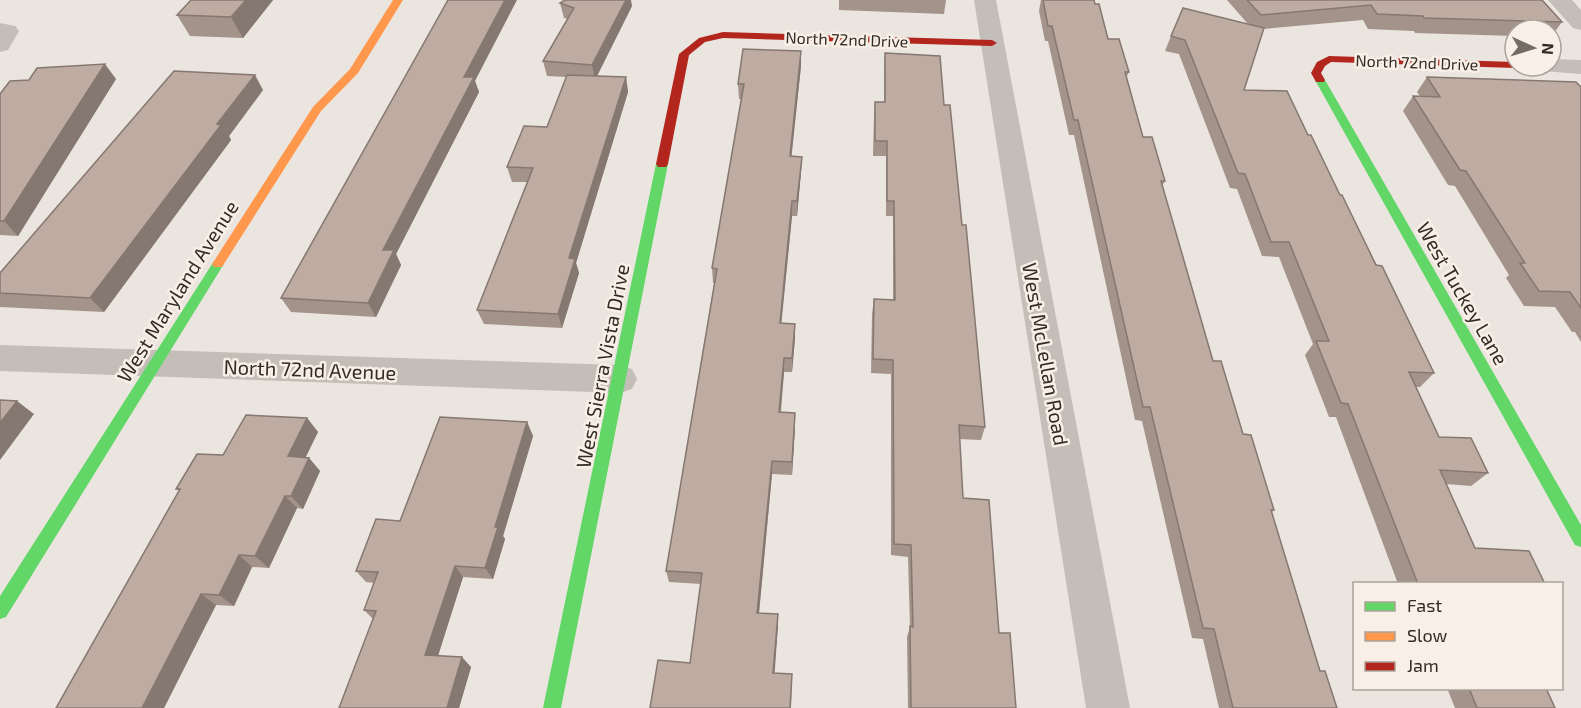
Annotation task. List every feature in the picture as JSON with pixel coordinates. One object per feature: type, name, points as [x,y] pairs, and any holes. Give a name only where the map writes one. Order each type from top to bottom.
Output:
[{"type":"street","name":"West Maryland Avenue","points":[[0,611],[317,109],[354,71],[398,0]]},
{"type":"street","name":"West McLellan Road","points":[[985,0],[1108,708]]},
{"type":"street","points":[[1559,0],[1581,23]]},
{"type":"street","name":"North 72nd Drive","points":[[702,40],[723,35],[992,43]]},
{"type":"street","name":"West Sierra Vista Drive","points":[[552,708],[684,54],[702,40]]},
{"type":"street","name":"North 72nd Drive","points":[[1321,64],[1329,60],[1503,65]]},
{"type":"street","name":"West Tuckey Lane","points":[[1321,64],[1316,73],[1581,540]]},
{"type":"street","points":[[1563,66],[1581,67]]},
{"type":"street","name":"North 72nd Avenue","points":[[0,358],[620,379]]},
{"type":"building","points":[[191,0],[246,0],[231,17],[177,15]]},
{"type":"building","points":[[448,0],[505,0],[464,77],[474,77],[383,250],[394,250],[368,303],[281,298]]},
{"type":"building","points":[[565,0],[626,0],[592,65],[543,61],[574,8],[560,3]]},
{"type":"building","points":[[1043,0],[1094,0],[1095,4],[1099,4],[1108,39],[1119,39],[1129,72],[1125,72],[1143,137],[1152,137],[1165,181],[1161,181],[1213,361],[1221,361],[1243,434],[1251,435],[1274,510],[1271,510],[1320,671],[1325,671],[1337,708],[1233,708],[1214,629],[1203,628],[1150,407],[1143,407],[1078,120],[1074,120],[1052,26],[1048,26]]},
{"type":"building","points":[[1247,0],[1542,0],[1558,18],[1503,18],[1503,20],[1424,18],[1423,16],[1377,14],[1371,5],[1261,15]]},
{"type":"building","points":[[1183,8],[1264,28],[1244,90],[1287,91],[1376,265],[1382,266],[1434,373],[1409,372],[1439,437],[1471,438],[1488,473],[1440,470],[1475,548],[1529,551],[1544,582],[1417,582],[1348,404],[1341,403],[1316,341],[1329,341],[1289,242],[1271,242],[1245,174],[1238,173],[1185,40],[1171,36]]},
{"type":"building","points":[[743,49],[801,51],[790,156],[802,157],[797,201],[792,201],[780,323],[795,324],[792,358],[784,358],[779,412],[795,413],[792,462],[772,461],[757,613],[778,614],[773,673],[792,674],[790,708],[650,708],[658,660],[690,663],[702,573],[666,571],[717,269],[712,268],[744,84],[738,84]]},
{"type":"building","points":[[885,53],[940,56],[944,105],[950,105],[962,225],[966,225],[985,427],[959,425],[963,498],[989,500],[999,633],[1010,633],[1016,708],[911,708],[910,626],[913,627],[911,545],[894,544],[893,360],[873,359],[874,299],[895,300],[894,201],[887,201],[887,141],[875,141],[875,102],[885,102]]},
{"type":"building","points":[[105,64],[4,221],[0,221],[0,94],[10,81],[29,80],[37,68]]},
{"type":"building","points":[[174,71],[255,75],[217,124],[221,125],[90,298],[0,293],[0,273]]},
{"type":"building","points":[[567,75],[626,77],[569,258],[575,259],[558,314],[477,310],[533,168],[507,167],[524,126],[547,127]]},
{"type":"building","points":[[1427,77],[1576,82],[1581,87],[1581,308],[1570,292],[1539,291],[1520,263],[1525,263],[1466,171],[1460,170],[1413,96],[1440,97]]},
{"type":"building","points":[[0,400],[17,401],[0,423]]},
{"type":"building","points":[[246,415],[307,418],[288,456],[309,458],[291,496],[285,496],[255,556],[239,555],[219,595],[201,594],[142,708],[56,708],[180,489],[176,489],[197,454],[223,455]]},
{"type":"building","points":[[440,417],[527,422],[485,568],[455,566],[425,655],[462,657],[447,708],[339,708],[376,611],[364,610],[378,572],[356,571],[376,519],[400,521]]},
{"type":"building","points":[[1470,690],[1547,690],[1555,708],[1477,708]]},
{"type":"traffic: fast","points":[[1320,80],[1581,540]]},
{"type":"traffic: fast","points":[[552,708],[662,164]]},
{"type":"traffic: fast","points":[[0,611],[218,264]]},
{"type":"traffic: slow","points":[[218,264],[317,109],[354,71],[398,0]]},
{"type":"traffic: jam","points":[[662,164],[684,54],[702,40],[723,35],[992,43]]},
{"type":"traffic: jam","points":[[1320,80],[1316,73],[1321,64],[1329,59],[1503,65]]}]
